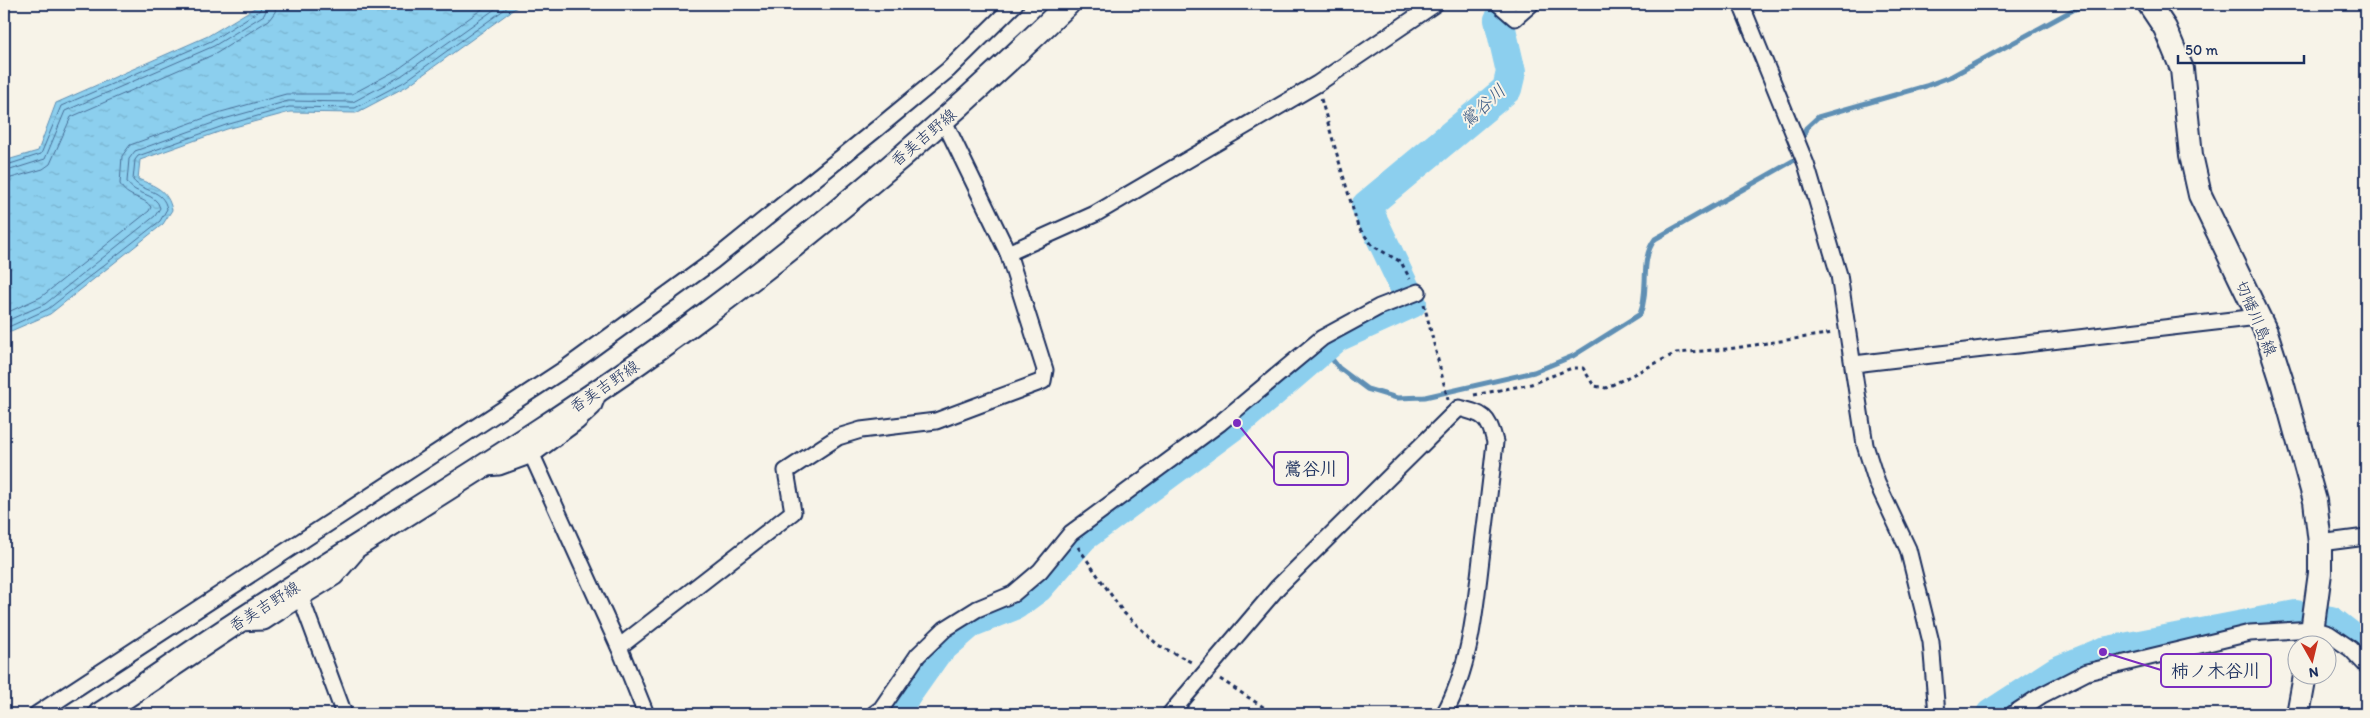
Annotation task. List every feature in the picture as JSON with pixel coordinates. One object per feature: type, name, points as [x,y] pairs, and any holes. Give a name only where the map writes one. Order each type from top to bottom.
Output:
[{"type":"main road","name":"香美吉野線","points":[[100,714],[237,622],[480,469],[600,390],[715,306],[800,240],[944,121],[1068,4]]},
{"type":"main road","name":"切幡川島線","points":[[2149,4],[2165,28],[2182,69],[2191,156],[2200,195],[2258,317],[2282,382],[2315,501],[2320,543],[2320,573],[2313,627]]},
{"type":"main road","points":[[2298,714],[2303,686]]},
{"type":"street","points":[[37,714],[582,357],[713,261],[879,127],[948,70],[1015,4]]},
{"type":"street","points":[[1008,253],[1095,214],[1317,84],[1435,4]]},
{"type":"street","points":[[1504,8],[1514,18],[1531,4]]},
{"type":"street","points":[[1741,4],[1806,164],[1839,275],[1865,445],[1877,483],[1908,548],[1931,642],[1936,714]]},
{"type":"street","points":[[619,647],[793,512],[786,471],[838,437],[861,430],[936,421],[1043,381],[1045,370],[1008,253],[944,121]]},
{"type":"street","points":[[874,714],[881,709],[918,655],[945,629],[977,610],[1013,594],[1040,571],[1071,532],[1220,423],[1322,338],[1378,307],[1411,295]]},
{"type":"street","points":[[1854,364],[2258,317]]},
{"type":"street","points":[[480,469],[499,467],[532,455],[577,422],[593,407],[600,390]]},
{"type":"street","points":[[1170,714],[1209,671],[1278,587],[1459,408],[1482,414],[1492,427],[1495,442],[1475,616],[1462,669],[1451,702],[1444,714]]},
{"type":"street","points":[[532,455],[619,647],[646,714]]},
{"type":"street","points":[[2320,543],[2366,537]]},
{"type":"street","points":[[237,622],[264,622],[335,577],[364,543]]},
{"type":"street","points":[[301,598],[344,714]]},
{"type":"street","points":[[2014,714],[2042,695],[2087,672],[2250,633],[2313,627],[2351,649],[2366,665]]},
{"type":"path","points":[[1317,84],[1358,227],[1373,246],[1382,252],[1396,257],[1401,262],[1411,295],[1424,305],[1445,394]]},
{"type":"path","points":[[1459,408],[1470,397],[1531,384],[1572,368],[1583,368],[1594,386],[1606,388],[1676,353],[1728,349],[1848,330]]},
{"type":"path","points":[[1078,547],[1123,612],[1158,645],[1209,671],[1274,714]]},
{"type":"water","points":[[261,4],[521,4],[407,86],[356,113],[290,112],[227,129],[140,160],[138,179],[164,193],[170,203],[172,210],[163,224],[50,314],[4,334],[4,161],[38,151],[56,103],[208,36]]},
{"type":"waterway","name":"鶯谷川","points":[[893,714],[936,653],[972,622],[1015,605],[1038,588],[1083,537],[1237,423],[1337,337],[1412,303],[1366,206],[1507,89],[1511,72],[1499,20],[1516,4]]},
{"type":"waterway","points":[[1803,139],[1806,128],[1818,117],[1926,86],[1952,76],[2084,4]]},
{"type":"waterway","points":[[1324,349],[1339,368],[1367,389],[1397,398],[1425,397],[1534,372],[1573,356],[1640,314],[1643,305],[1647,256],[1655,239],[1798,158]]},
{"type":"waterway","points":[[1991,714],[2057,671],[2103,652],[2296,615],[2331,621],[2366,648]]},
{"type":"place","name":"鶯谷川","points":[[1237,423]]},
{"type":"place","name":"柿ノ木谷川","points":[[2103,652]]}]
